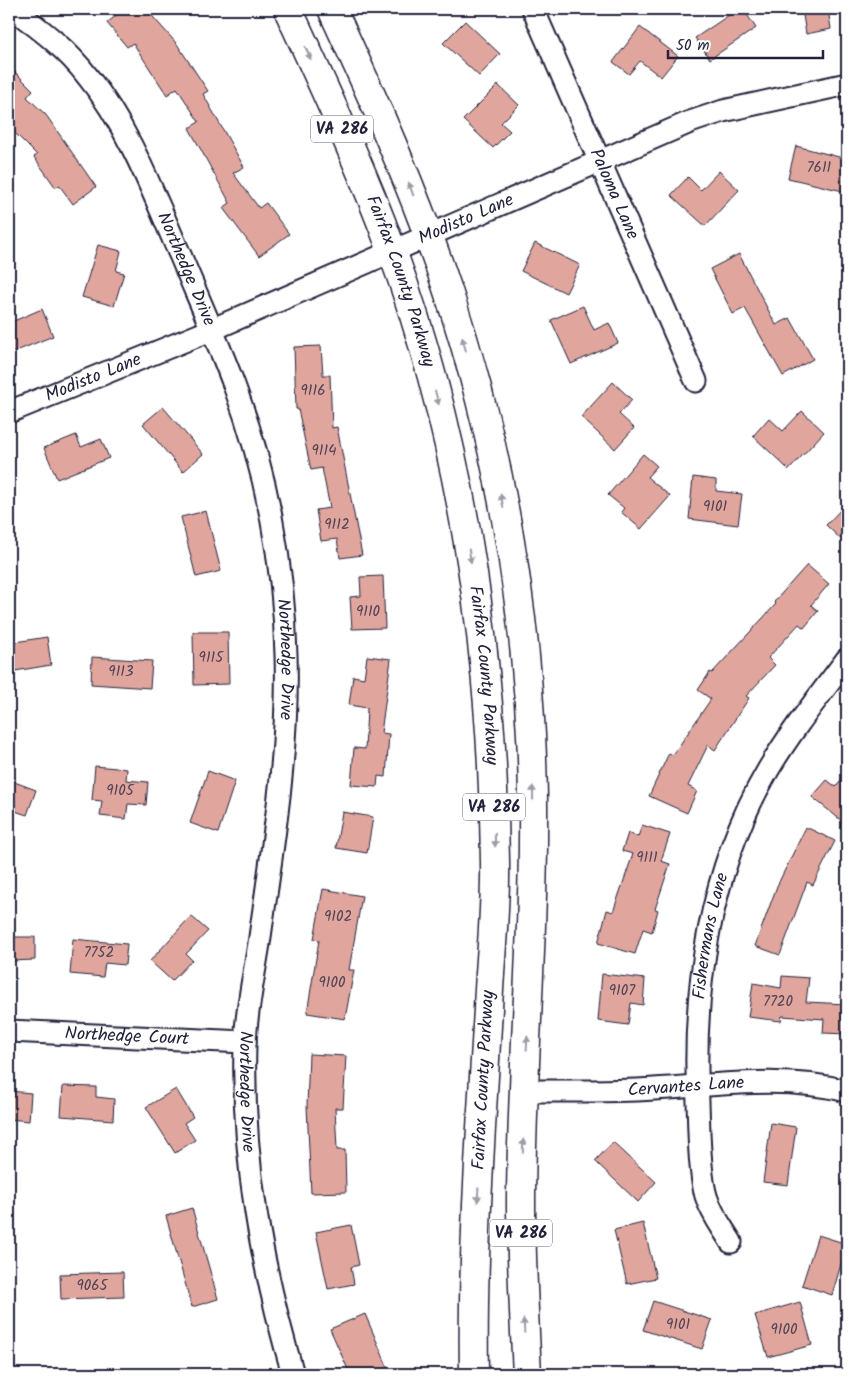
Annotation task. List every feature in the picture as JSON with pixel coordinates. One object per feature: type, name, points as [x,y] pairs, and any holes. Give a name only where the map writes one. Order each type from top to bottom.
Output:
[{"type":"highway","name":"Fairfax County Parkway","points":[[288,9],[353,152],[392,251],[428,367],[455,474],[476,588],[489,699],[496,866],[476,1230],[474,1374]]},
{"type":"highway","name":"VA 286","points":[[332,9],[385,127],[428,235],[451,300],[487,435],[504,511],[521,619],[531,732],[533,792],[533,901],[525,1091],[522,1258],[527,1374]]},
{"type":"street","name":"Northedge Drive","points":[[13,9],[49,36],[70,56],[109,105],[139,164],[234,385],[262,480],[273,533],[282,592],[286,654],[286,743],[245,1042],[247,1137],[255,1217],[261,1252],[293,1374]]},
{"type":"street","name":"Paloma Lane","points":[[534,9],[696,381]]},
{"type":"street","name":"Modisto Lane","points":[[9,412],[211,330],[690,122],[723,111],[847,84]]},
{"type":"street","name":"Fishermans Lane","points":[[731,1242],[713,1214],[706,1195],[697,1086],[696,1031],[705,947],[722,878],[746,813],[768,771],[792,732],[847,659]]},
{"type":"street","name":"Northedge Court","points":[[9,1030],[245,1042]]},
{"type":"street","name":"Cervantes Lane","points":[[525,1091],[652,1089],[748,1081],[795,1082],[823,1085],[847,1091]]},
{"type":"building","points":[[124,9],[146,9],[177,44],[208,91],[203,94],[244,167],[233,173],[259,208],[266,203],[289,234],[259,256],[223,208],[230,203],[189,128],[199,122],[177,88],[167,95],[133,43],[127,47],[107,23]]},
{"type":"building","points":[[738,9],[743,9],[756,28],[710,59],[695,38]]},
{"type":"building","points":[[802,9],[828,9],[831,29],[806,34]]},
{"type":"building","points":[[465,21],[500,54],[479,76],[443,43]]},
{"type":"building","points":[[640,27],[678,56],[661,77],[640,61],[629,74],[613,62]]},
{"type":"building","points":[[9,66],[33,90],[27,97],[46,115],[96,187],[73,204],[59,185],[56,188],[34,157],[37,155],[9,127]]},
{"type":"building","points":[[498,85],[519,105],[501,123],[510,131],[493,148],[463,120]]},
{"type":"building","points":[[796,146],[847,159],[847,192],[788,178]]},
{"type":"building","points":[[719,171],[739,190],[705,226],[671,195],[688,177],[701,190]]},
{"type":"building","points":[[535,243],[580,265],[566,293],[521,271]]},
{"type":"building","points":[[98,245],[121,251],[116,271],[124,273],[114,306],[82,297]]},
{"type":"building","points":[[739,254],[776,325],[790,318],[813,359],[783,376],[745,308],[733,314],[710,269]]},
{"type":"building","points":[[583,306],[594,330],[609,323],[618,343],[571,364],[551,320]]},
{"type":"building","points":[[42,309],[53,336],[9,354],[9,323]]},
{"type":"building","points":[[321,346],[323,375],[330,375],[332,428],[337,427],[362,555],[340,558],[337,539],[321,541],[316,510],[330,508],[322,468],[311,470],[298,409],[296,409],[294,347]]},
{"type":"building","points":[[613,382],[632,400],[619,414],[634,428],[615,449],[581,417]]},
{"type":"building","points":[[163,407],[203,454],[183,472],[143,424]]},
{"type":"building","points":[[802,411],[824,432],[789,470],[753,436],[769,418],[783,431]]},
{"type":"building","points":[[76,435],[81,447],[101,439],[109,458],[57,479],[44,448]]},
{"type":"building","points":[[643,454],[657,466],[647,477],[670,496],[641,529],[621,512],[624,508],[608,495]]},
{"type":"building","points":[[693,477],[716,480],[716,491],[742,494],[738,525],[689,519]]},
{"type":"building","points":[[847,503],[847,545],[826,525]]},
{"type":"building","points":[[206,511],[221,571],[196,577],[181,517]]},
{"type":"building","points":[[807,565],[829,584],[811,605],[818,611],[804,628],[799,624],[768,658],[775,665],[746,696],[749,698],[715,750],[708,745],[688,786],[697,791],[687,813],[649,796],[669,753],[673,755],[711,699],[698,690],[710,672],[712,673],[776,604],[774,602]]},
{"type":"building","points":[[383,576],[385,628],[352,629],[350,597],[361,596],[360,577]]},
{"type":"building","points":[[193,632],[228,632],[229,684],[194,685]]},
{"type":"building","points":[[47,637],[51,665],[9,672],[9,643]]},
{"type":"building","points":[[367,656],[391,659],[381,733],[389,734],[386,777],[378,776],[377,787],[351,785],[354,748],[365,749],[367,708],[349,705],[353,676],[364,678]]},
{"type":"building","points":[[92,657],[152,661],[150,688],[91,684]]},
{"type":"building","points":[[95,766],[127,769],[126,780],[148,782],[146,805],[128,804],[126,819],[100,816],[102,801],[92,800]]},
{"type":"building","points":[[208,771],[235,781],[218,833],[190,823]]},
{"type":"building","points":[[847,773],[847,825],[812,797],[827,780],[836,787]]},
{"type":"building","points":[[9,780],[36,790],[27,815],[9,809]]},
{"type":"building","points":[[342,812],[373,817],[367,853],[336,848]]},
{"type":"building","points":[[642,825],[670,834],[661,861],[670,864],[655,909],[658,910],[652,932],[643,929],[635,954],[598,943],[607,910],[613,912],[633,854],[622,851],[628,833],[638,837]]},
{"type":"building","points":[[806,827],[835,841],[813,885],[807,882],[780,955],[755,946],[777,886]]},
{"type":"building","points":[[323,889],[362,896],[349,970],[354,970],[345,1019],[307,1013],[319,940],[314,939]]},
{"type":"building","points":[[191,916],[208,931],[186,954],[192,960],[172,981],[150,961]]},
{"type":"building","points":[[9,937],[35,937],[35,960],[9,961]]},
{"type":"building","points":[[73,939],[127,944],[125,965],[105,963],[103,977],[70,974]]},
{"type":"building","points":[[602,974],[645,979],[643,1005],[631,1003],[628,1025],[598,1021]]},
{"type":"building","points":[[782,976],[809,978],[806,1002],[847,1004],[847,1034],[823,1033],[824,1019],[782,1016],[781,1021],[748,1017],[753,983],[781,988]]},
{"type":"building","points":[[309,1054],[346,1056],[343,1108],[335,1108],[337,1150],[345,1150],[346,1192],[311,1193],[307,1106]]},
{"type":"building","points":[[63,1086],[96,1087],[96,1097],[114,1099],[113,1120],[61,1116]]},
{"type":"building","points":[[176,1089],[193,1117],[184,1123],[195,1140],[175,1153],[146,1107]]},
{"type":"building","points":[[9,1091],[31,1093],[29,1121],[9,1119]]},
{"type":"building","points":[[771,1123],[796,1127],[788,1185],[763,1182]]},
{"type":"building","points":[[613,1142],[656,1182],[638,1202],[595,1161]]},
{"type":"building","points":[[192,1208],[218,1299],[192,1307],[166,1216]]},
{"type":"building","points":[[643,1223],[656,1278],[627,1284],[614,1230]]},
{"type":"building","points":[[351,1225],[359,1265],[351,1267],[354,1284],[328,1289],[316,1232]]},
{"type":"building","points":[[818,1235],[847,1244],[832,1295],[802,1285]]},
{"type":"building","points":[[123,1272],[124,1297],[61,1299],[60,1274]]},
{"type":"building","points":[[653,1301],[712,1320],[702,1349],[643,1330]]},
{"type":"building","points":[[800,1302],[812,1345],[768,1357],[755,1315]]},
{"type":"building","points":[[365,1314],[388,1368],[374,1374],[350,1374],[330,1329]]}]
